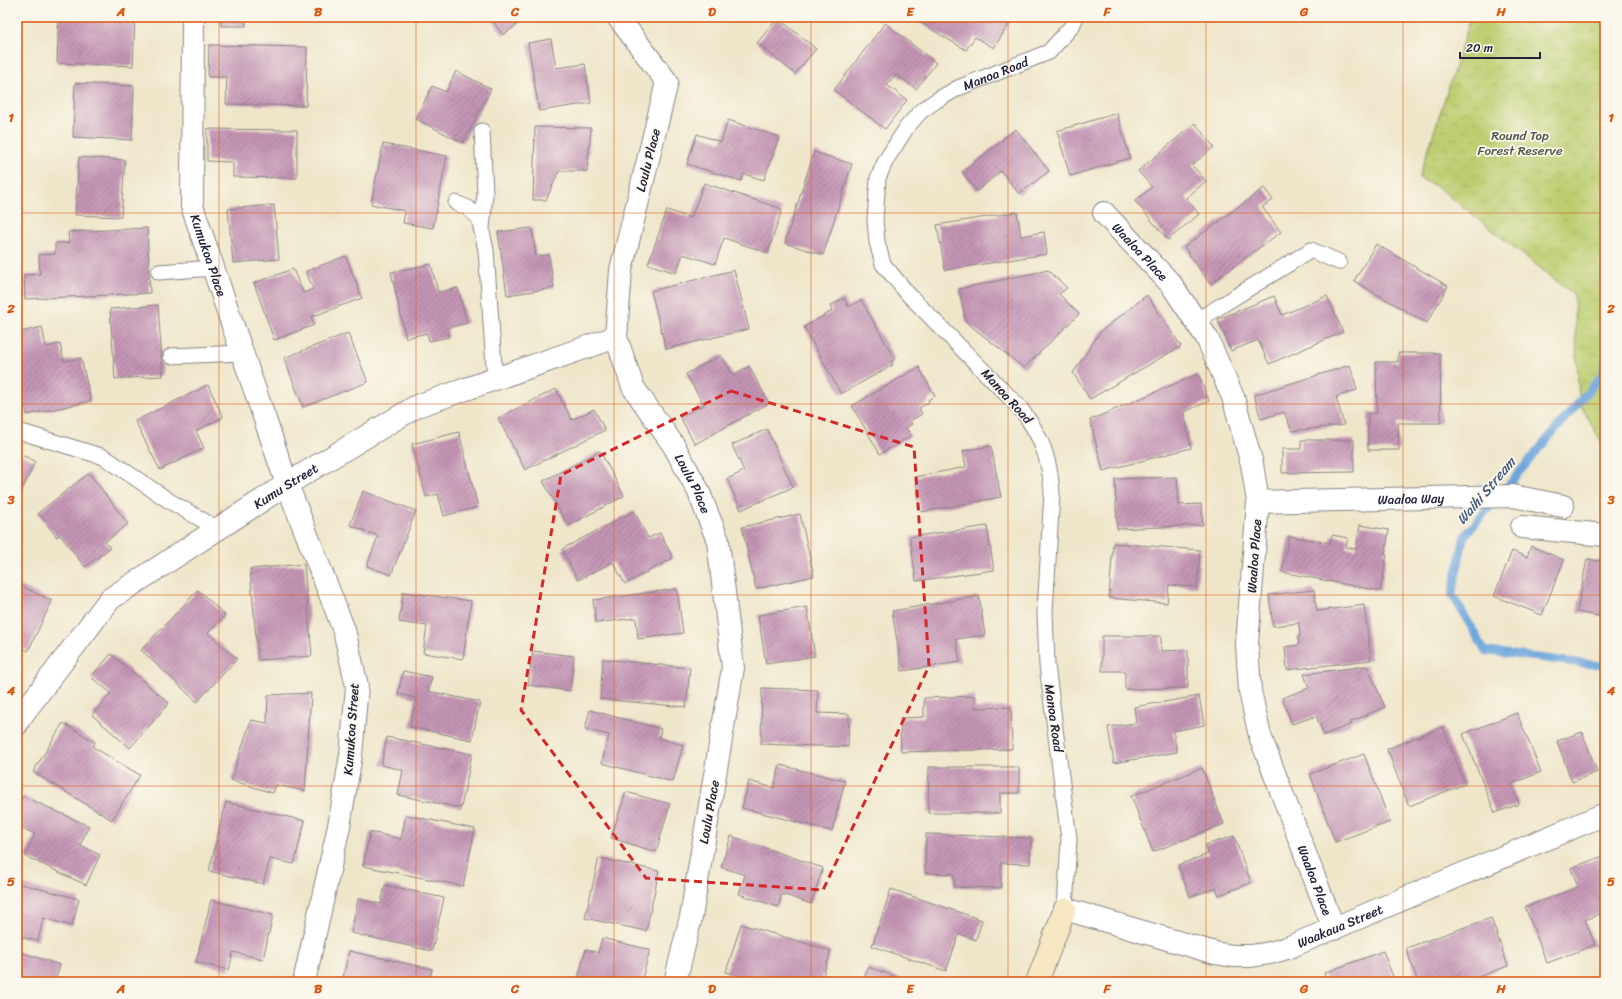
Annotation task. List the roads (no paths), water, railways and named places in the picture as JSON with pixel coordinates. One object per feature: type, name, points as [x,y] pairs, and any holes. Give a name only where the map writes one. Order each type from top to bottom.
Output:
[{"type":"street","name":"Kumukoa Place","points":[[193,17],[192,206],[287,484]]},
{"type":"street","name":"Loulu Place","points":[[618,17],[667,82],[621,270],[616,337],[633,387],[674,446],[698,490],[718,541],[733,668],[691,917],[675,982]]},
{"type":"street","name":"Waaloa Place","points":[[1104,213],[1172,284],[1207,338],[1233,397],[1252,464],[1258,502],[1247,644],[1250,691],[1260,736],[1334,929]]},
{"type":"street","name":"Kumu Street","points":[[18,721],[110,599],[287,484],[417,406],[616,337]]},
{"type":"street","name":"Kumukoa Street","points":[[287,484],[344,630],[357,686],[351,755],[339,826],[304,982]]},
{"type":"street","name":"Waaloa Way","points":[[1258,502],[1513,496],[1563,506]]},
{"type":"street","points":[[1522,527],[1605,535]]},
{"type":"street","name":"Waakaua Street","points":[[1065,909],[1215,953],[1233,956],[1252,956],[1270,953],[1287,948],[1334,929],[1605,814]]},
{"type":"street","name":"Manoa Road","points":[[1037,982],[1065,909]]},
{"type":"lane","name":"Manoa Road","points":[[1065,909],[1069,839],[1064,788],[1047,665],[1045,612],[1052,493],[1051,474],[1047,457],[1041,439],[1032,423],[1020,408],[908,294],[883,264],[877,242],[875,220],[878,178],[886,160],[907,127],[921,112],[937,100],[958,88],[1049,52],[1072,26],[1076,17]]},
{"type":"lane","points":[[482,131],[485,193],[482,232]]},
{"type":"lane","points":[[456,203],[468,208],[479,218],[486,250],[495,380]]},
{"type":"lane","points":[[1196,320],[1311,250],[1339,262]]},
{"type":"lane","points":[[159,272],[213,268]]},
{"type":"lane","points":[[171,356],[242,352]]},
{"type":"lane","points":[[18,431],[104,457],[171,502],[218,529]]},
{"type":"waterway","name":"Waihi Stream","points":[[1605,364],[1602,375],[1464,537],[1452,594],[1485,651],[1605,666]]},
{"type":"park label","name":"Round Top Forest Reserve","points":[[1520,142]]}]
